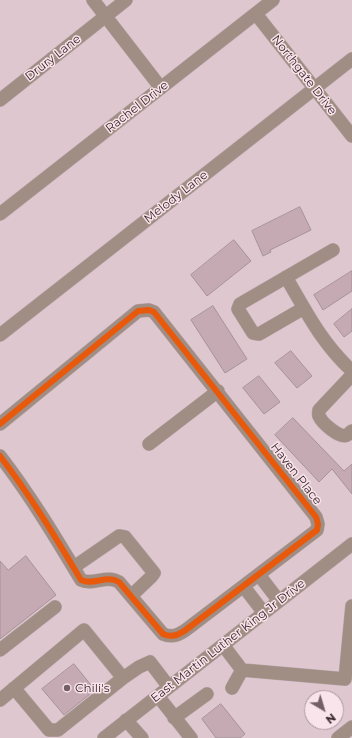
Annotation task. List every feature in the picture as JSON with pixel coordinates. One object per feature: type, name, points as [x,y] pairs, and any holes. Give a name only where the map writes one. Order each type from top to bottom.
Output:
[{"type":"street","points":[[93,0],[161,88]]},
{"type":"street","name":"Drury Lane","points":[[0,100],[126,0]]},
{"type":"street","name":"Rachel Drive","points":[[0,214],[273,0]]},
{"type":"street","name":"Northgate Drive","points":[[256,14],[352,136]]},
{"type":"street","name":"Melody Lane","points":[[0,335],[352,59]]},
{"type":"street","points":[[304,308],[259,334],[253,333],[238,309],[240,304],[333,250]]},
{"type":"street","points":[[286,277],[321,337],[337,358],[352,371]]},
{"type":"street","name":"Haven Place","points":[[0,424],[138,311],[149,310],[154,312],[218,391],[316,517],[318,524],[317,530],[182,633],[175,636],[170,636],[163,634],[119,582],[109,578],[87,582],[81,580],[35,506],[0,456]]},
{"type":"street","points":[[352,375],[319,410],[319,415],[321,419],[337,434],[343,436],[347,435],[352,430]]},
{"type":"street","points":[[150,444],[218,391]]},
{"type":"street","points":[[74,567],[119,536],[125,537],[154,573],[131,596]]},
{"type":"street","name":"East Martin Luther King Jr Drive","points":[[107,737],[126,720],[352,544]]},
{"type":"street","points":[[259,575],[278,601]]},
{"type":"street","points":[[244,587],[264,613]]},
{"type":"street","points":[[223,645],[242,670],[345,679],[352,606]]},
{"type":"street","points":[[0,650],[55,607]]},
{"type":"street","points":[[0,700],[84,630],[123,678]]},
{"type":"street","points":[[14,688],[49,730],[58,730],[123,678],[139,667],[150,662],[169,687]]},
{"type":"street","points":[[232,688],[242,670]]},
{"type":"street","points":[[174,718],[207,694]]},
{"type":"street","points":[[158,696],[191,738]]},
{"type":"street","points":[[126,720],[142,738]]},
{"type":"street","points":[[338,738],[352,727]]},
{"type":"building","points":[[300,207],[311,230],[270,250],[271,252],[263,256],[252,231]]},
{"type":"building","points":[[234,240],[251,261],[207,296],[191,275]]},
{"type":"building","points":[[352,271],[352,291],[323,310],[314,295]]},
{"type":"building","points":[[213,306],[247,359],[225,373],[191,320]]},
{"type":"building","points":[[352,309],[352,331],[344,337],[334,324]]},
{"type":"building","points":[[291,351],[312,376],[297,388],[275,363]]},
{"type":"building","points":[[259,376],[280,402],[264,414],[243,388]]},
{"type":"building","points":[[293,418],[344,471],[352,464],[352,494],[332,469],[319,482],[275,435]]},
{"type":"building","points":[[26,556],[56,595],[0,639],[0,561],[8,570]]},
{"type":"building","points":[[74,664],[95,690],[64,715],[42,689]]},
{"type":"building","points":[[221,704],[245,734],[240,738],[216,738],[202,719]]},
{"type":"cycle path","points":[[0,424],[138,311],[149,310],[154,312],[316,517],[318,524],[317,530],[184,631],[169,636],[163,634],[119,582],[109,579],[91,582],[81,580],[32,501],[0,456]]},
{"type":"place","name":"Chili's","points":[[67,688]]}]
